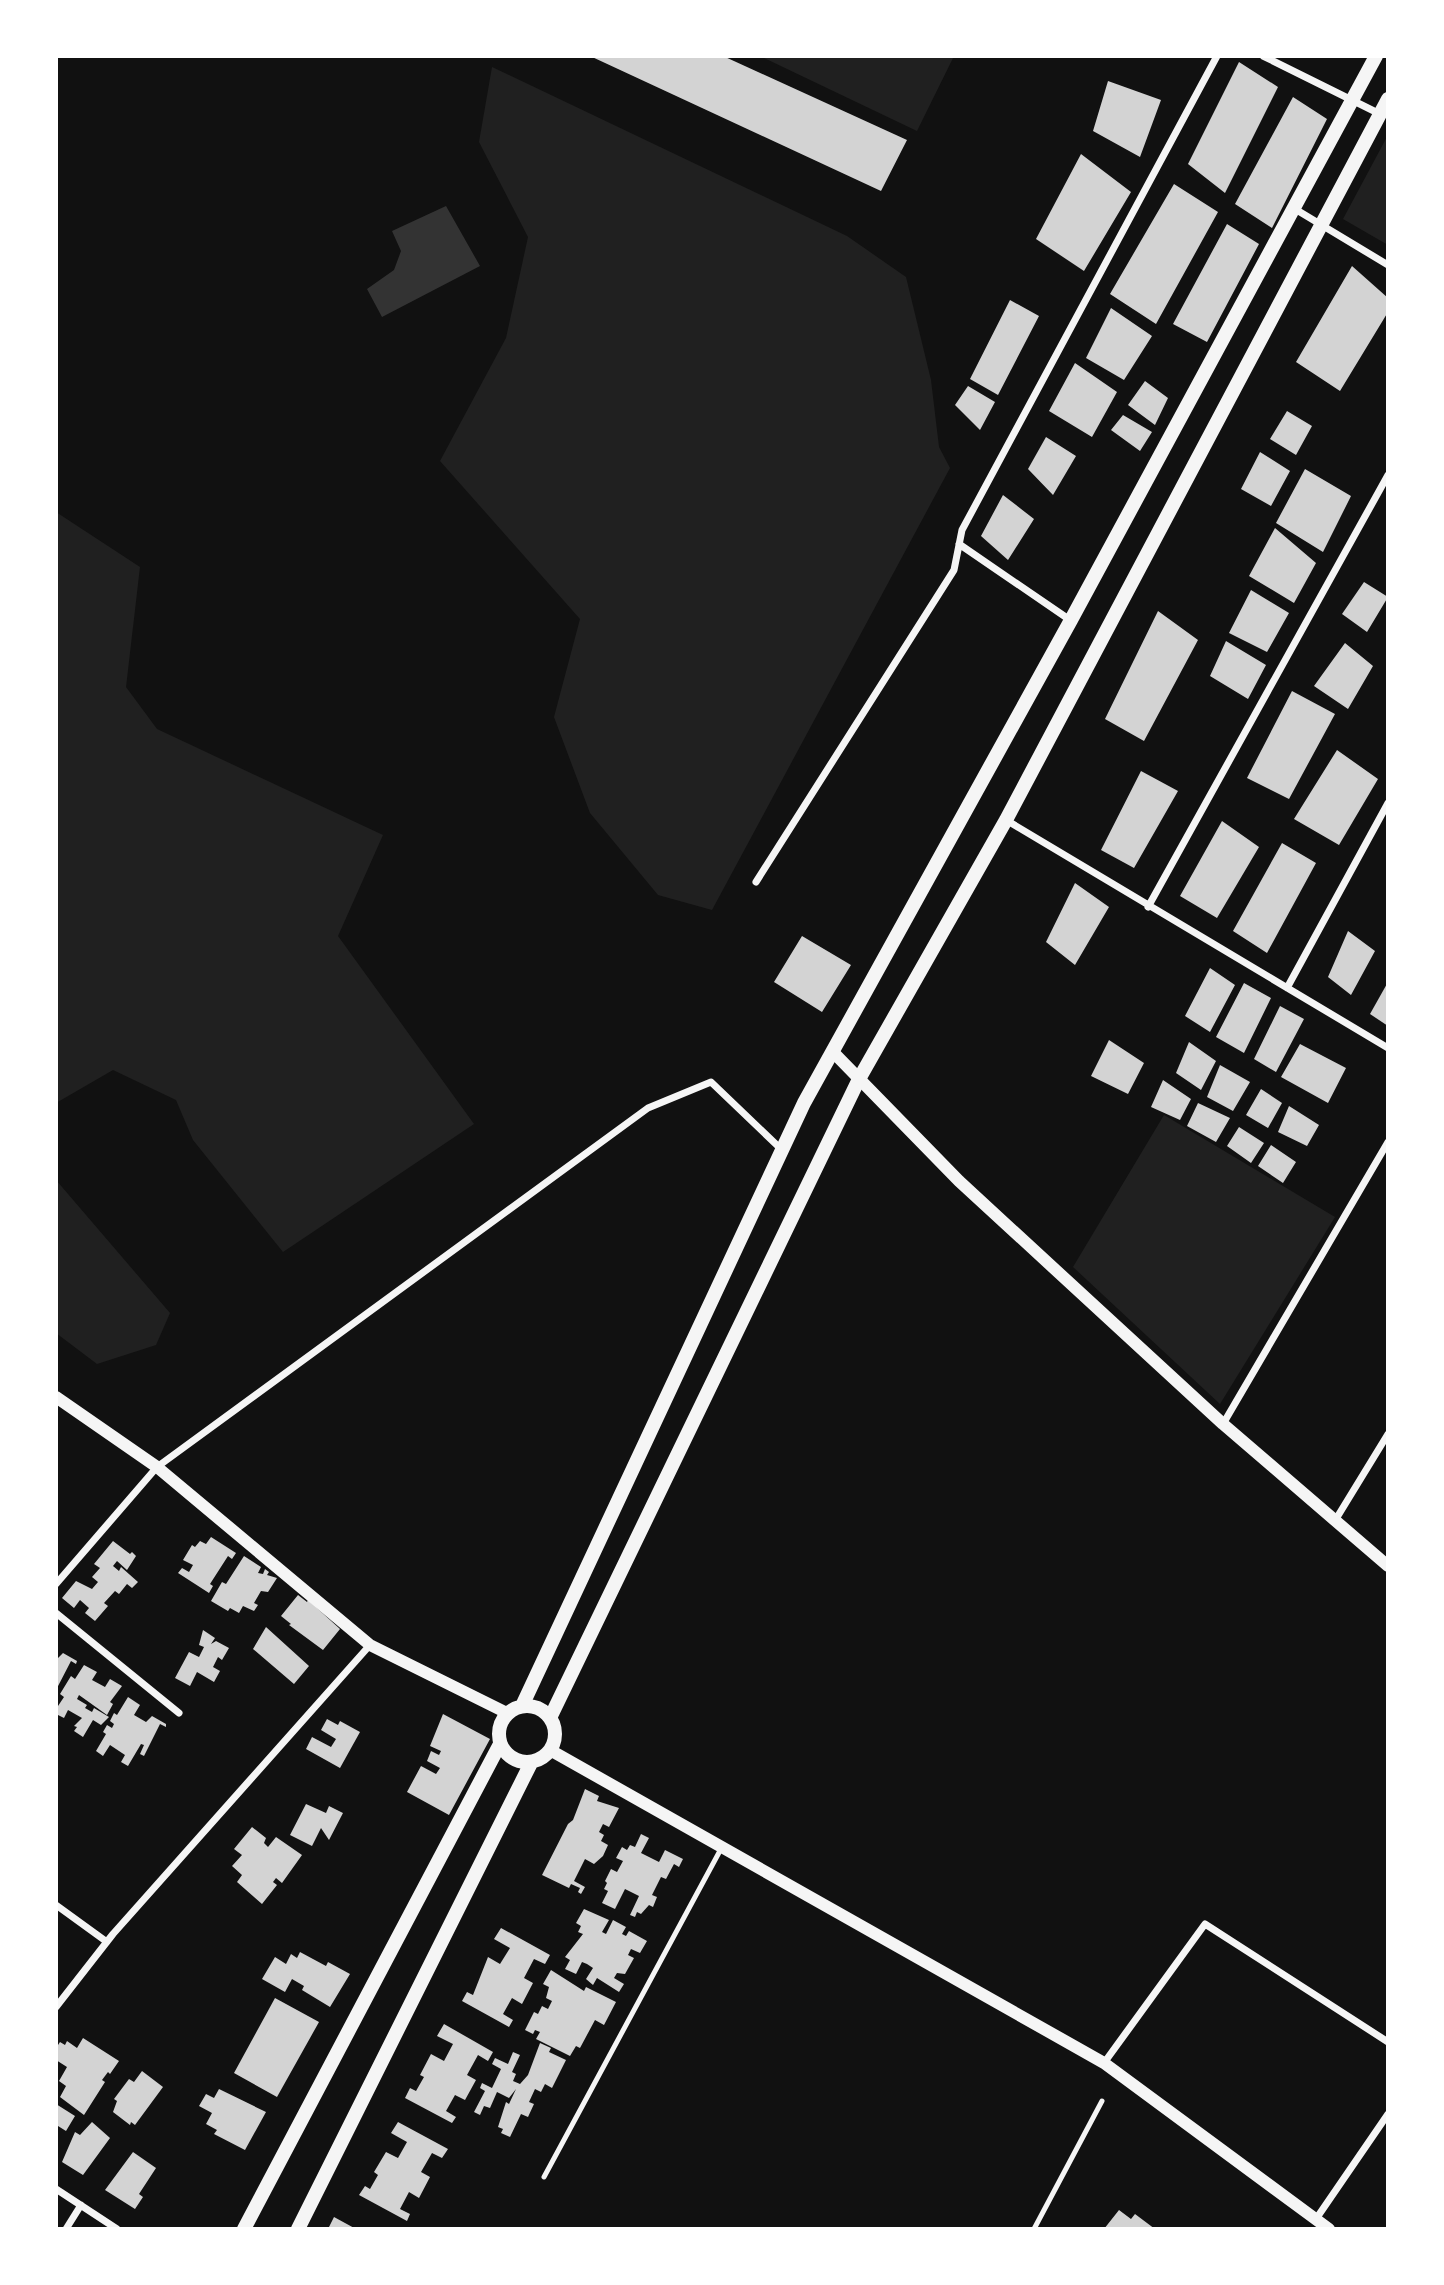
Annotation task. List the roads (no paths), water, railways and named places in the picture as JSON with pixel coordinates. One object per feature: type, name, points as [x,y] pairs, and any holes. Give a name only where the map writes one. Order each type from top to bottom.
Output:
[{"type":"main road","points":[[522,1706],[782,1150],[1376,56]]},
{"type":"main road","points":[[550,1718],[859,1079],[1006,820],[1319,223],[1388,99]]},
{"type":"main road","points":[[244,2229],[500,1744],[499,1728],[507,1713],[522,1706],[537,1708],[550,1718],[555,1734],[550,1750],[531,1763],[298,2229]]},
{"type":"main road","points":[[500,1744],[512,1759],[531,1763]]},
{"type":"street","points":[[756,882],[954,570],[962,530],[1217,56]]},
{"type":"street","points":[[1263,56],[1380,114]]},
{"type":"street","points":[[1295,209],[1388,265]]},
{"type":"street","points":[[1148,907],[1388,475]]},
{"type":"street","points":[[959,544],[1071,620]]},
{"type":"street","points":[[1287,988],[1388,803]]},
{"type":"street","points":[[1006,820],[1388,1048]]},
{"type":"street","points":[[833,1052],[959,1181],[1223,1424],[1388,1566]]},
{"type":"street","points":[[56,1584],[157,1467],[648,1108],[711,1082],[782,1150]]},
{"type":"street","points":[[1223,1424],[1388,1142]]},
{"type":"street","points":[[56,1397],[157,1467],[370,1645],[507,1713]]},
{"type":"street","points":[[1336,1519],[1388,1434]]},
{"type":"street","points":[[56,1613],[179,1713]]},
{"type":"street","points":[[56,2007],[107,1942],[370,1645]]},
{"type":"street","points":[[550,1750],[1104,2063],[1329,2229]]},
{"type":"street","points":[[56,1906],[107,1942]]},
{"type":"street","points":[[1104,2063],[1205,1924],[1388,2042]]},
{"type":"street","points":[[1316,2219],[1388,2114]]},
{"type":"street","points":[[56,2189],[117,2229]]},
{"type":"street","points":[[66,2229],[80,2205]]},
{"type":"lane","points":[[544,2177],[723,1846]]},
{"type":"lane","points":[[1034,2229],[1102,2101]]}]
